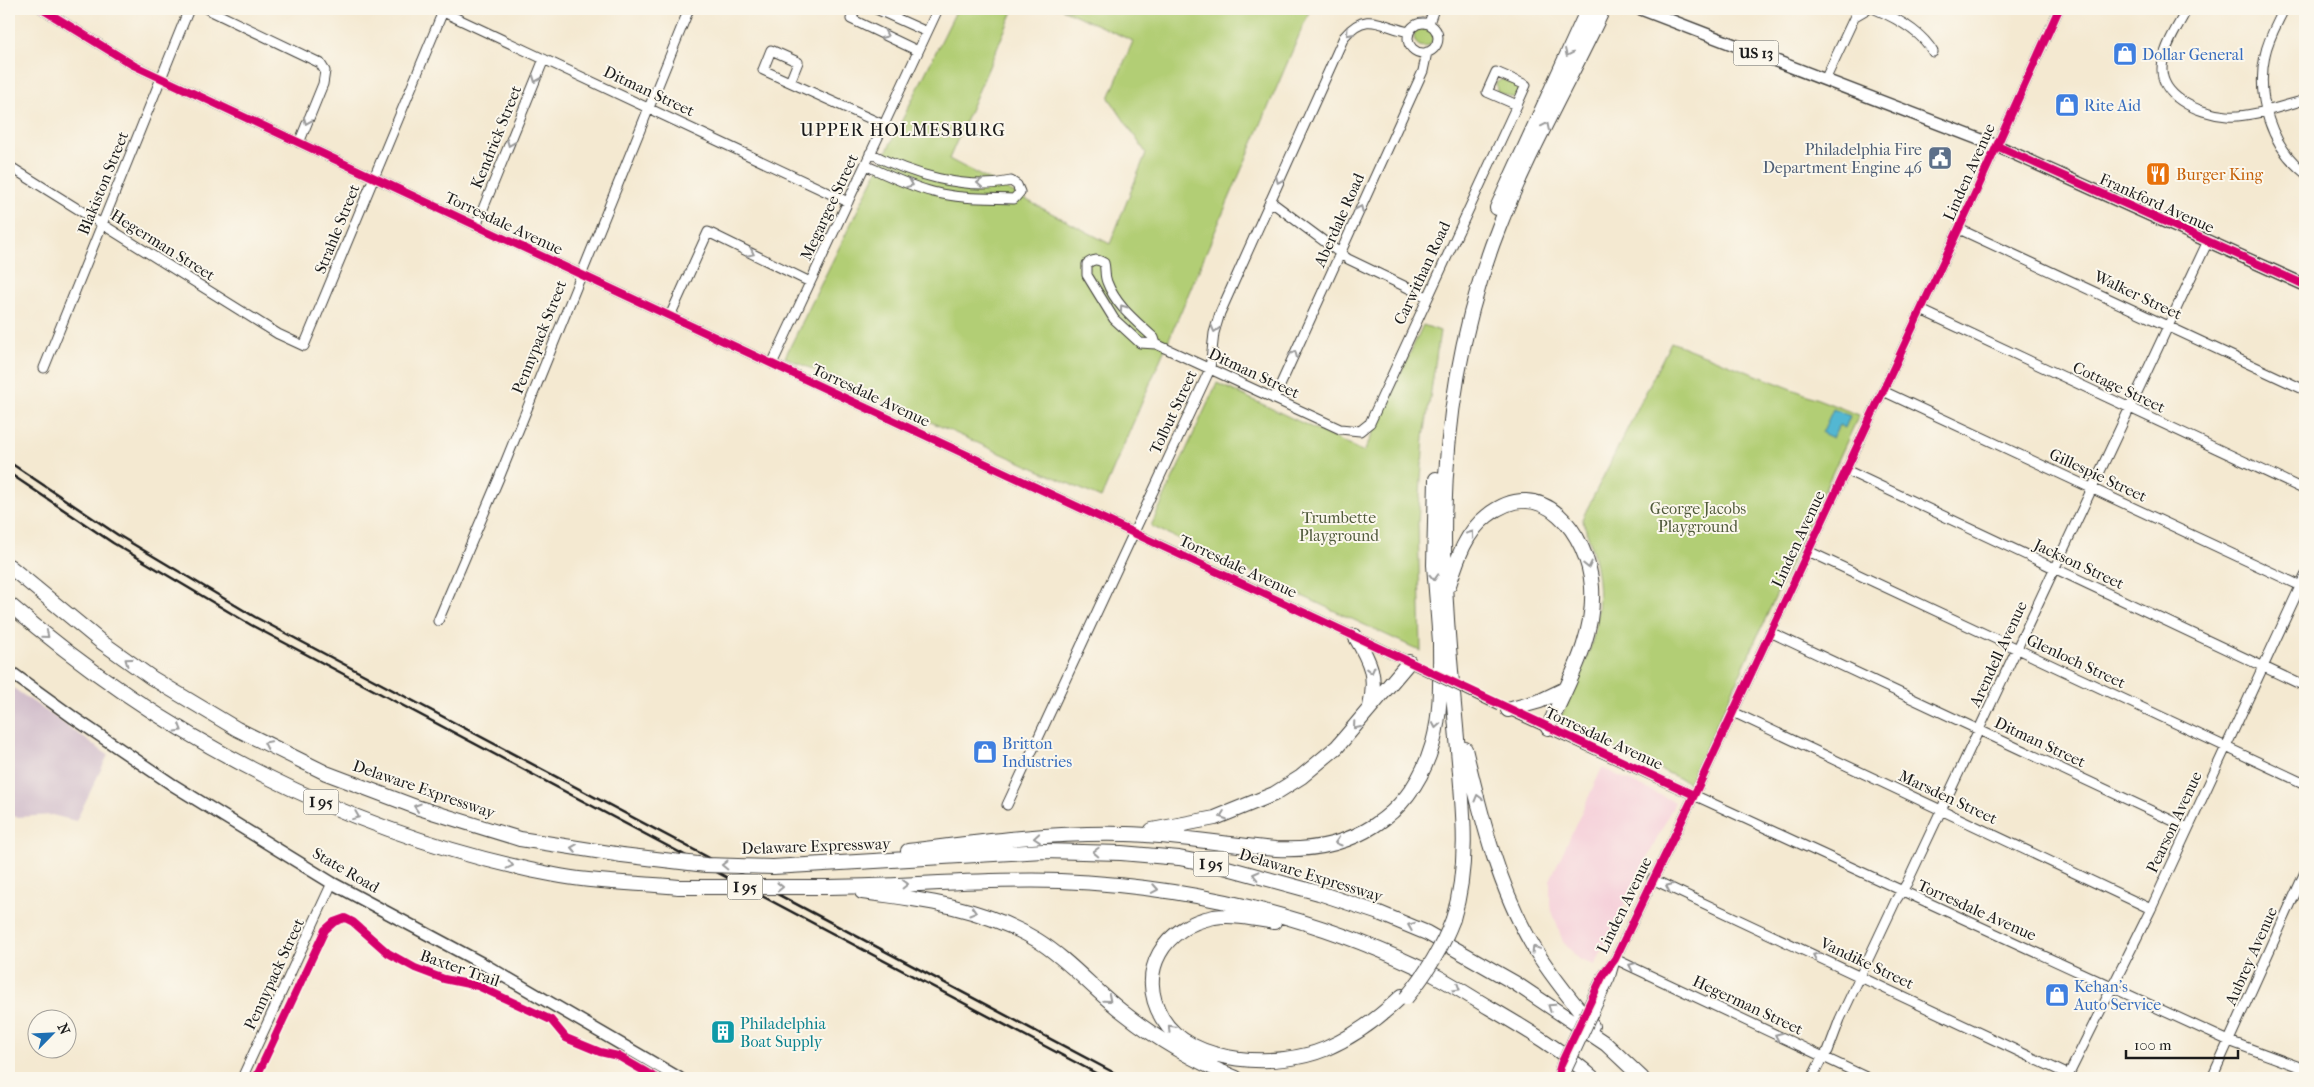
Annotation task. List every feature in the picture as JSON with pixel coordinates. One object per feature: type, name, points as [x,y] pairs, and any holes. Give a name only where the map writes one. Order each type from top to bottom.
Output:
[{"type":"highway","points":[[1178,1050],[1213,1060],[1242,1065],[1268,1066],[1320,1057],[1346,1046],[1370,1032],[1389,1017],[1430,966],[1446,937],[1458,861],[1460,829],[1434,565],[1436,481],[1446,381],[1457,327],[1472,274],[1491,222],[1588,9]]},
{"type":"highway","points":[[1449,918],[1457,906],[1465,851],[1465,817],[1446,595],[1444,529],[1448,445],[1461,355],[1474,302],[1490,251],[1510,201],[1603,9]]},
{"type":"highway","points":[[1446,595],[1460,551],[1468,537],[1486,516],[1501,507],[1523,502],[1539,504],[1558,513],[1571,526],[1582,543],[1588,564],[1592,587],[1589,628],[1578,666],[1565,689],[1548,728]]},
{"type":"highway","name":"Delaware Expressway","points":[[9,566],[100,641],[152,678],[237,729],[326,773],[416,807],[520,839],[622,855],[706,865],[780,866],[1043,851],[1079,851],[1160,856],[1220,866],[1319,893],[1427,933],[1515,984],[1606,1044],[1642,1078]]},
{"type":"highway","name":"I 95","points":[[9,604],[81,663],[146,709],[206,745],[314,799],[385,827],[482,859],[557,876],[679,887],[816,887],[1058,881],[1132,886],[1215,900],[1277,914],[1316,926],[1418,967],[1542,1040],[1593,1078]]},
{"type":"highway","points":[[1355,636],[1368,658],[1373,673],[1374,681],[1370,707]]},
{"type":"highway","points":[[1125,834],[1276,849],[1313,848],[1338,843],[1374,826],[1396,809],[1418,780],[1434,742],[1440,700],[1440,641]]},
{"type":"highway","points":[[780,866],[963,844],[1125,834],[1186,825],[1215,818],[1274,794],[1327,757],[1365,716],[1370,707],[1412,663]]},
{"type":"highway","points":[[1504,708],[1540,701],[1565,689]]},
{"type":"highway","points":[[1456,706],[1484,820],[1516,912],[1551,975],[1606,1044]]},
{"type":"highway","points":[[816,887],[913,898],[954,907],[1013,927],[1058,955],[1123,1013],[1178,1050],[1236,1078]]},
{"type":"highway","points":[[1316,926],[1237,917],[1216,917],[1193,923],[1181,930],[1164,945],[1155,961],[1152,978],[1153,999],[1162,1019],[1176,1034],[1205,1052],[1252,1060],[1278,1059],[1324,1049],[1347,1038],[1371,1024],[1404,997]]},
{"type":"main road","name":"Frankford Avenue","points":[[1641,9],[1997,146],[2305,285]]},
{"type":"main road","name":"State Road","points":[[9,671],[173,785],[332,883],[485,965],[678,1078]]},
{"type":"street","name":"Torresdale Avenue","points":[[43,9],[121,58],[162,78],[580,275],[1134,532],[1504,708],[2229,1041],[2305,1069]]},
{"type":"street","name":"Blakiston Street","points":[[44,368],[189,9]]},
{"type":"street","points":[[207,9],[315,59],[323,68],[324,77],[298,142]]},
{"type":"street","name":"Pennypack Street","points":[[438,621],[499,478],[580,275],[690,9]]},
{"type":"street","points":[[856,9],[851,19],[918,51]]},
{"type":"street","points":[[876,9],[926,32]]},
{"type":"street","name":"Megargee Street","points":[[772,364],[938,9]]},
{"type":"street","points":[[1428,24],[1434,9]]},
{"type":"street","points":[[1826,80],[1855,16],[1867,9]]},
{"type":"street","points":[[1875,9],[1920,35],[1927,41],[1933,52]]},
{"type":"street","name":"Linden Avenue","points":[[1557,1078],[1590,1011],[1603,975],[1615,958],[1733,712],[1959,229],[2059,9]]},
{"type":"street","points":[[2187,9],[2163,60],[2164,79],[2169,91],[2176,98],[2213,114],[2228,116],[2266,110],[2305,100]]},
{"type":"street","points":[[2284,9],[2265,54],[2262,87],[2266,110],[2279,142],[2287,155],[2305,174]]},
{"type":"street","name":"Ditman Street","points":[[441,10],[848,202]]},
{"type":"street","name":"Strahle Street","points":[[304,346],[441,10]]},
{"type":"street","name":"Tolbut Street","points":[[1007,805],[1210,369],[1214,333],[1220,313],[1344,37],[1352,28],[1370,21],[1380,22],[1409,32]]},
{"type":"street","points":[[1417,24],[1428,24],[1433,26],[1438,36],[1436,46],[1427,52],[1419,52],[1412,48],[1408,40],[1409,32],[1417,24]]},
{"type":"street","name":"Aberdale Road","points":[[1274,398],[1423,71],[1427,52]]},
{"type":"street","name":"Kendrick Street","points":[[476,226],[544,59]]},
{"type":"street","points":[[790,82],[884,125]]},
{"type":"street","name":"Carwithan Road","points":[[1340,429],[1360,431],[1370,423],[1517,105]]},
{"type":"street","points":[[865,165],[935,193],[982,199],[1014,199],[1020,192],[1017,185],[1011,181],[985,183],[942,180],[891,164],[870,153]]},
{"type":"street","name":"Hegerman Street","points":[[9,166],[278,334],[304,346]]},
{"type":"street","points":[[1270,201],[1340,254],[1427,297]]},
{"type":"street","name":"Walker Street","points":[[1959,229],[2305,390]]},
{"type":"street","points":[[670,316],[708,232],[810,282]]},
{"type":"street","name":"Arendell Avenue","points":[[1812,1078],[1823,1056],[1828,1051],[1860,976],[1942,810],[2208,241]]},
{"type":"street","name":"Ditman Street","points":[[1156,344],[1154,338],[1126,313],[1118,301],[1108,284],[1104,263],[1098,260],[1091,260],[1087,264],[1087,274],[1114,319],[1140,343],[1156,344],[1340,429]]},
{"type":"street","name":"Cottage Street","points":[[1921,310],[2305,490]]},
{"type":"street","name":"Gillespie Street","points":[[1883,391],[2301,586]]},
{"type":"street","name":"Jackson Street","points":[[1846,470],[2300,684]]},
{"type":"street","name":"Glenloch Street","points":[[1808,551],[2305,784]]},
{"type":"street","name":"Pearson Avenue","points":[[2068,1076],[2151,909],[2305,576]]},
{"type":"street","name":"Ditman Street","points":[[1770,632],[2188,828]]},
{"type":"street","name":"Marsden Street","points":[[1733,712],[2151,909]]},
{"type":"street","name":"Aubrey Avenue","points":[[2212,1078],[2305,872]]},
{"type":"street","name":"Vandike Street","points":[[1652,879],[2068,1076]]},
{"type":"street","name":"Pennypack Street","points":[[242,1078],[332,883]]},
{"type":"street","name":"Hegerman Street","points":[[1615,958],[1868,1078]]},
{"type":"street","name":"Linden Avenue","points":[[1561,1078],[1564,1067]]},
{"type":"shaded area","points":[[9,685],[108,755],[76,821],[52,815],[17,817],[9,815]]},
{"type":"shaded area","points":[[1602,768],[1675,802],[1595,965],[1580,960],[1563,942],[1550,905],[1550,880]]},
{"type":"green space","points":[[957,9],[1014,9],[949,159],[1110,244],[1146,153],[1109,98],[1133,41],[1062,9],[1299,9],[1309,12],[1101,498],[785,357]]},
{"type":"green space","points":[[1424,27],[1431,30],[1434,37],[1431,44],[1424,47],[1417,44],[1414,37],[1417,30]]},
{"type":"green space","points":[[1502,79],[1518,86],[1519,91],[1515,98],[1497,92],[1496,83]]},
{"type":"green space","name":"Trumbette Playground","points":[[1423,325],[1440,331],[1424,437],[1418,522],[1421,651],[1151,526],[1217,383],[1364,452]]},
{"type":"green space","name":"George Jacobs Playground","points":[[1671,342],[1859,415],[1690,783],[1558,723],[1591,647],[1599,600],[1592,549],[1582,519]]},
{"type":"water","points":[[1833,409],[1850,416],[1845,428],[1839,425],[1833,438],[1822,433]]},
{"type":"railway","points":[[9,462],[118,535],[255,617],[1124,1078]]},
{"type":"railway","points":[[9,473],[113,543],[251,625],[1105,1078]]},
{"type":"cycle path","points":[[42,9],[133,65],[1694,795]]},
{"type":"cycle path","points":[[1557,1078],[1561,1064],[1603,975],[1615,959],[1699,785],[1974,196],[2059,9]]},
{"type":"cycle path","points":[[1997,146],[2305,285]]},
{"type":"cycle path","name":"Baxter Trail","points":[[256,1078],[325,930],[334,922],[345,918],[353,922],[388,953],[415,968],[444,979],[478,986],[551,1020],[566,1038],[600,1052],[618,1056],[656,1078]]},
{"type":"place","name":"Dollar General","points":[[2125,54]]},
{"type":"place","name":"Rite Aid","points":[[2067,105]]},
{"type":"place","name":"Philadelphia Fire Department Engine 46","points":[[1940,158]]},
{"type":"place","name":"Burger King","points":[[2158,174]]},
{"type":"place","name":"Britton Industries","points":[[985,752]]},
{"type":"place","name":"Kehan's Auto Service","points":[[2057,995]]},
{"type":"place","name":"Philadelphia Boat Supply","points":[[723,1032]]},
{"type":"district","name":"UPPER HOLMESBURG","points":[[903,130]]}]
